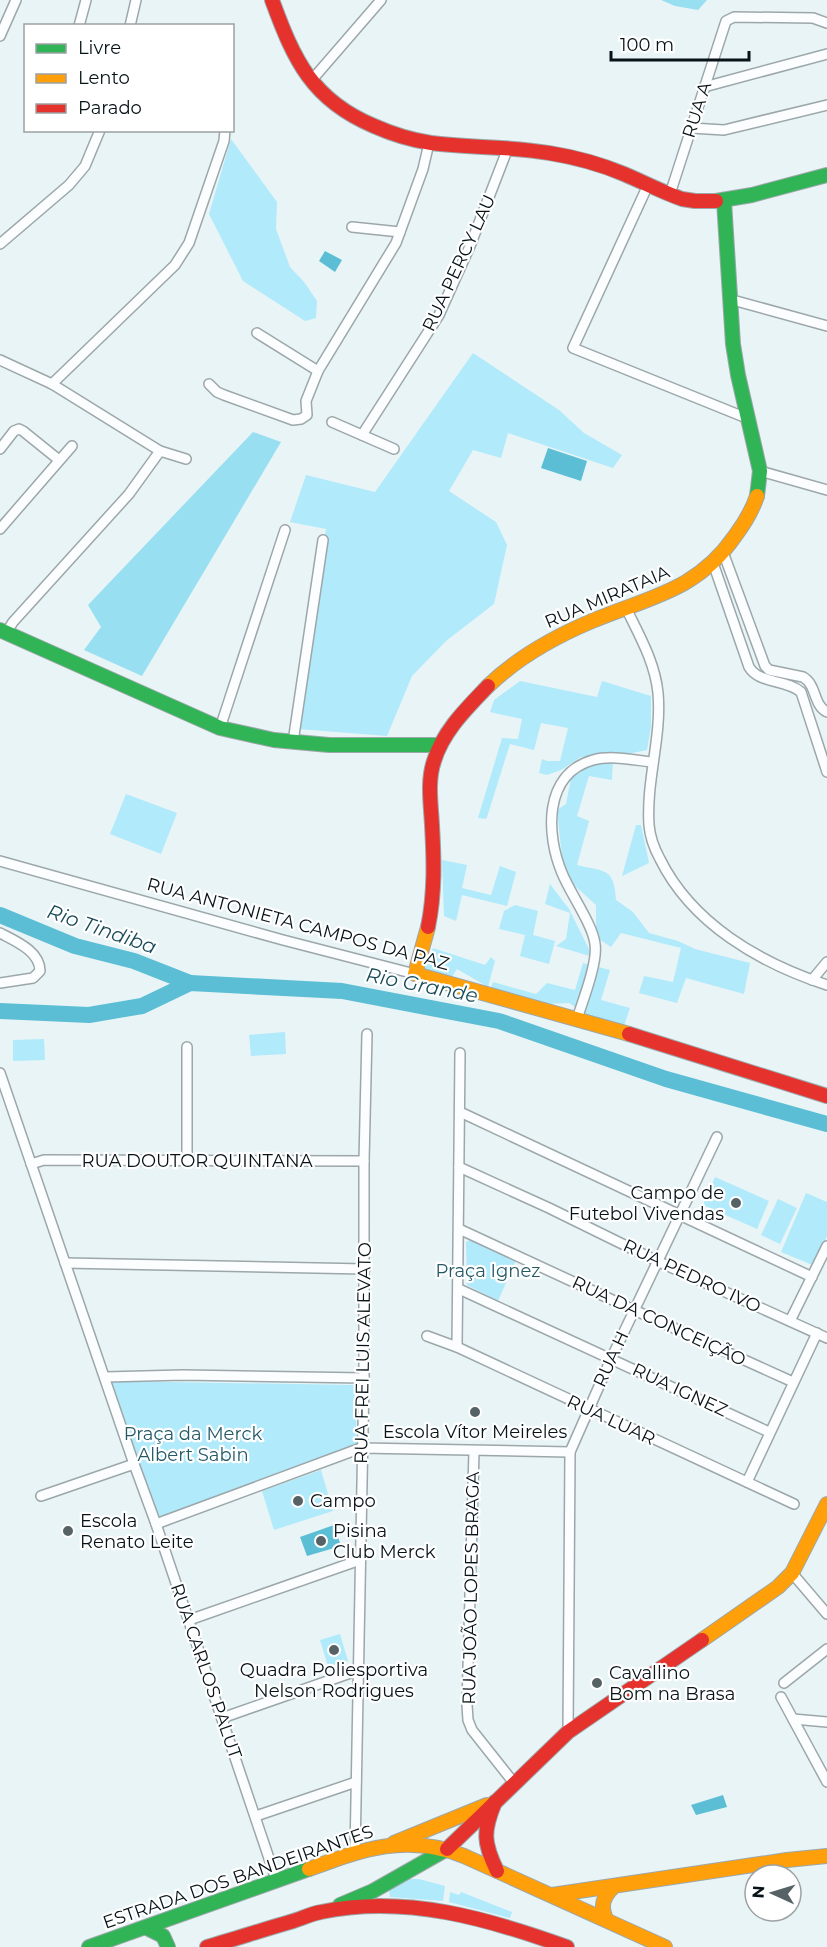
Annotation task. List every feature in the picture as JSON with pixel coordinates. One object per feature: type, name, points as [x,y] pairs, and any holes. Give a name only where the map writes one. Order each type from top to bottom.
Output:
[{"type":"street","points":[[0,36],[16,0]]},
{"type":"street","points":[[80,24],[86,0]]},
{"type":"street","points":[[130,24],[136,0]]},
{"type":"street","points":[[272,0],[291,50],[311,81],[327,98],[348,113],[377,128],[429,142],[549,153],[614,170],[670,194],[693,201],[724,201],[827,175]]},
{"type":"street","points":[[311,81],[381,0]]},
{"type":"street","name":"RUA A","points":[[670,194],[726,21],[730,18],[813,18],[827,24]]},
{"type":"street","points":[[704,87],[827,54]]},
{"type":"street","points":[[691,128],[724,130],[827,105]]},
{"type":"street","points":[[0,244],[69,185],[85,166],[99,132]]},
{"type":"street","points":[[52,384],[175,265],[189,243],[224,141],[225,132]]},
{"type":"street","points":[[209,384],[224,395],[293,420],[307,415],[306,401],[318,371],[396,243],[423,169],[429,142]]},
{"type":"street","name":"RUA PERCY LAU","points":[[362,435],[439,315],[470,246],[508,148]]},
{"type":"street","points":[[648,185],[573,348],[748,419]]},
{"type":"street","name":"RUA MIRATAIA","points":[[415,974],[433,899],[430,780],[432,763],[440,745],[490,685],[528,653],[557,636],[668,593],[694,579],[723,552],[748,515],[761,482],[734,355],[724,201]]},
{"type":"street","points":[[352,227],[400,232]]},
{"type":"street","points":[[729,299],[827,326]]},
{"type":"street","points":[[257,333],[318,371]]},
{"type":"street","points":[[0,360],[52,384],[160,451],[186,459]]},
{"type":"street","points":[[332,422],[394,449]]},
{"type":"street","points":[[0,449],[14,431],[19,429],[59,460]]},
{"type":"street","points":[[0,529],[72,446]]},
{"type":"street","points":[[160,451],[129,494],[2,636],[220,728],[255,737],[293,742],[392,746],[440,745]]},
{"type":"street","points":[[760,471],[827,490]]},
{"type":"street","points":[[220,728],[285,530]]},
{"type":"street","points":[[293,742],[323,540]]},
{"type":"street","points":[[723,552],[765,666],[770,670],[807,679],[820,706],[827,712]]},
{"type":"street","points":[[713,563],[751,670],[757,675],[795,687],[801,692],[827,772]]},
{"type":"street","points":[[626,608],[647,650],[658,694],[658,724],[648,789],[652,845],[675,886],[709,921],[762,958],[827,985]]},
{"type":"street","points":[[577,1019],[595,958],[595,942],[568,888],[553,849],[551,817],[555,797],[567,775],[594,759],[652,762]]},
{"type":"street","name":"RUA ANTONIETA CAMPOS DA PAZ","points":[[0,861],[577,1019],[827,1096]]},
{"type":"street","points":[[0,933],[27,948],[40,965],[37,976],[27,980],[0,983]]},
{"type":"street","points":[[812,980],[827,962]]},
{"type":"street","name":"RUA FREI LUIS ALEVATO","points":[[356,1853],[367,1034]]},
{"type":"street","points":[[187,1047],[188,1162]]},
{"type":"street","points":[[457,1347],[460,1053]]},
{"type":"street","name":"RUA CARLOS PALUT","points":[[0,1073],[276,1879]]},
{"type":"street","points":[[460,1112],[812,1277]]},
{"type":"street","name":"RUA H","points":[[570,1452],[611,1359],[717,1137]]},
{"type":"street","name":"RUA DOUTOR QUINTANA","points":[[31,1164],[44,1160],[364,1161]]},
{"type":"street","name":"RUA PEDRO IVO","points":[[459,1167],[657,1261],[827,1338]]},
{"type":"street","name":"RUA DA CONCEIÇÃO","points":[[459,1229],[793,1382]]},
{"type":"street","points":[[790,1321],[827,1246]]},
{"type":"street","points":[[66,1263],[364,1269]]},
{"type":"street","name":"RUA IGNEZ","points":[[459,1289],[769,1432]]},
{"type":"street","points":[[747,1482],[817,1333]]},
{"type":"street","name":"RUA LUAR","points":[[428,1336],[457,1347],[794,1504]]},
{"type":"street","points":[[105,1377],[165,1375],[364,1378]]},
{"type":"street","points":[[156,1524],[361,1448],[570,1452],[568,1732]]},
{"type":"street","name":"RUA JOÃO LOPES BRAGA","points":[[474,1451],[468,1720],[472,1730],[514,1783]]},
{"type":"street","points":[[41,1496],[134,1464]]},
{"type":"street","points":[[207,1947],[321,1912],[373,1891],[447,1849],[568,1732],[770,1593],[792,1573],[827,1504]]},
{"type":"street","points":[[189,1620],[360,1560]]},
{"type":"street","points":[[792,1573],[827,1614]]},
{"type":"street","points":[[784,1683],[827,1649]]},
{"type":"street","points":[[222,1718],[359,1670]]},
{"type":"street","points":[[781,1697],[826,1778]]},
{"type":"street","points":[[793,1719],[827,1722]]},
{"type":"street","points":[[256,1816],[357,1782]]},
{"type":"street","points":[[388,1845],[495,1802]]},
{"type":"street","points":[[495,1802],[485,1826],[484,1836],[486,1849],[497,1871]]},
{"type":"street","name":"ESTRADA DOS BANDEIRANTES","points":[[89,1947],[147,1928],[276,1879],[356,1853],[388,1845],[421,1844],[447,1849],[469,1857],[665,1947]]},
{"type":"street","points":[[552,1895],[827,1856]]},
{"type":"street","points":[[606,1920],[602,1912],[602,1900],[613,1887]]},
{"type":"street","points":[[321,1912],[382,1906],[420,1907],[498,1923],[567,1947]]},
{"type":"street","points":[[147,1928],[163,1936],[168,1947]]},
{"type":"green space","points":[[231,139],[277,202],[276,229],[290,267],[317,301],[316,318],[305,321],[243,281],[209,214]]},
{"type":"green space","points":[[473,353],[559,410],[584,433],[622,455],[613,468],[508,433],[501,458],[473,450],[449,491],[496,522],[507,545],[494,604],[446,641],[412,676],[387,736],[298,729],[326,529],[290,522],[306,475],[375,492]]},
{"type":"green space","points":[[520,681],[597,697],[602,681],[651,696],[651,727],[647,750],[628,754],[581,757],[561,770],[547,775],[539,773],[542,759],[560,761],[568,728],[541,723],[534,750],[510,744],[487,817],[486,819],[478,818],[502,738],[518,739],[522,719],[490,712],[494,700]]},
{"type":"green space","points":[[613,760],[612,780],[589,776],[577,816],[589,821],[577,865],[601,870],[610,876],[616,900],[633,912],[649,933],[678,941],[695,949],[750,963],[744,994],[686,978],[677,1003],[639,993],[644,976],[673,982],[681,948],[621,933],[611,947],[596,937],[596,905],[575,886],[563,867],[557,810],[566,804],[572,773],[578,768]]},
{"type":"green space","points":[[126,794],[177,813],[161,854],[110,834]]},
{"type":"green space","points":[[636,825],[641,825],[649,863],[622,876]]},
{"type":"green space","points":[[442,860],[467,865],[462,888],[491,895],[500,866],[516,872],[507,906],[462,895],[456,921],[444,916]]},
{"type":"green space","points":[[550,884],[569,909],[593,957],[556,946],[566,939],[570,913],[545,904]]},
{"type":"green space","points":[[515,905],[538,911],[533,935],[555,941],[549,964],[520,956],[525,935],[499,929],[504,911]]},
{"type":"green space","points":[[433,948],[485,965],[491,957],[495,961],[488,987],[457,969],[452,977],[423,970]]},
{"type":"green space","points":[[583,963],[610,970],[601,1000],[630,1008],[624,1026],[591,1017],[569,1003],[547,1004],[491,988],[493,982],[536,994],[547,983],[575,990]]},
{"type":"green space","points":[[285,1032],[286,1054],[251,1056],[249,1035]]},
{"type":"green space","points":[[44,1039],[45,1060],[13,1061],[13,1040]]},
{"type":"green space","name":"Campo de Futebol Vivendas","points":[[715,1177],[769,1201],[757,1229],[703,1205]]},
{"type":"green space","points":[[806,1193],[827,1202],[827,1236],[815,1266],[781,1252]]},
{"type":"green space","points":[[778,1199],[797,1208],[780,1244],[761,1235]]},
{"type":"green space","name":"Praça Ignez","points":[[472,1239],[516,1260],[498,1301],[467,1285],[466,1242]]},
{"type":"green space","name":"Praça da Merck Albert Sabin","points":[[108,1381],[355,1385],[357,1452],[156,1523]]},
{"type":"green space","name":"Campo","points":[[321,1470],[333,1511],[274,1530],[262,1491]]},
{"type":"green space","name":"Quadra Poliesportiva Nelson Rodrigues","points":[[340,1634],[348,1661],[328,1666],[320,1640]]},
{"type":"green space","points":[[409,1879],[419,1879],[445,1886],[443,1901],[390,1897],[389,1890]]},
{"type":"green space","points":[[450,1892],[459,1895],[461,1892],[512,1912],[510,1918],[449,1902]]},
{"type":"shaded area","points":[[661,0],[707,0],[698,10],[675,6]]},
{"type":"shaded area","points":[[325,251],[342,260],[335,272],[319,261]]},
{"type":"shaded area","points":[[253,432],[281,442],[142,676],[84,650],[101,627],[88,605]]},
{"type":"shaded area","points":[[548,448],[587,461],[581,481],[541,468]]},
{"type":"shaded area","name":"Pisina Club Merck","points":[[334,1525],[341,1546],[307,1556],[300,1537]]},
{"type":"shaded area","points":[[723,1795],[727,1807],[696,1815],[691,1805]]},
{"type":"waterway","name":"Rio Tindiba","points":[[0,915],[75,946],[134,961],[190,983]]},
{"type":"waterway","name":"Rio Grande","points":[[0,1011],[89,1015],[142,1006],[190,983],[342,991],[499,1021],[666,1079],[827,1124]]},
{"type":"traffic: fast","points":[[716,201],[752,195],[827,175]]},
{"type":"traffic: fast","points":[[724,201],[733,344],[760,471],[757,496]]},
{"type":"traffic: fast","points":[[0,630],[220,728],[274,740],[329,745],[440,745]]},
{"type":"traffic: fast","points":[[340,1905],[373,1891],[447,1849]]},
{"type":"traffic: fast","points":[[89,1947],[309,1869]]},
{"type":"traffic: fast","points":[[147,1928],[163,1936],[168,1947]]},
{"type":"traffic: slow","points":[[488,686],[524,657],[550,641],[592,621],[671,590],[705,569],[738,531],[757,496]]},
{"type":"traffic: slow","points":[[428,927],[415,974],[629,1034]]},
{"type":"traffic: slow","points":[[702,1640],[778,1587],[792,1573],[827,1504]]},
{"type":"traffic: slow","points":[[394,1843],[487,1805]]},
{"type":"traffic: slow","points":[[309,1869],[348,1855],[385,1846],[404,1845],[443,1849],[464,1856],[665,1947]]},
{"type":"traffic: slow","points":[[552,1895],[827,1856]]},
{"type":"traffic: slow","points":[[606,1919],[603,1910],[604,1902],[613,1887]]},
{"type":"traffic: jam","points":[[272,0],[288,41],[308,76],[320,91],[353,116],[374,126],[431,143],[520,149],[568,157],[615,170],[682,199],[716,201]]},
{"type":"traffic: jam","points":[[428,927],[433,876],[430,793],[432,769],[443,740],[464,711],[488,686]]},
{"type":"traffic: jam","points":[[629,1034],[827,1096]]},
{"type":"traffic: jam","points":[[447,1849],[568,1732],[702,1640]]},
{"type":"traffic: jam","points":[[495,1802],[488,1821],[486,1836],[489,1852],[497,1871]]},
{"type":"traffic: jam","points":[[207,1947],[317,1913],[352,1907],[384,1906],[446,1912],[507,1927],[567,1947]]},
{"type":"place","name":"Campo de Futebol Vivendas","points":[[736,1203]]},
{"type":"place","name":"Escola Vítor Meireles","points":[[475,1412]]},
{"type":"place","name":"Campo","points":[[298,1501]]},
{"type":"place","name":"Escola Renato Leite","points":[[68,1531]]},
{"type":"place","name":"Pisina Club Merck","points":[[321,1541]]},
{"type":"place","name":"Quadra Poliesportiva Nelson Rodrigues","points":[[334,1650]]},
{"type":"place","name":"Cavallino Bom na Brasa","points":[[597,1683]]}]
